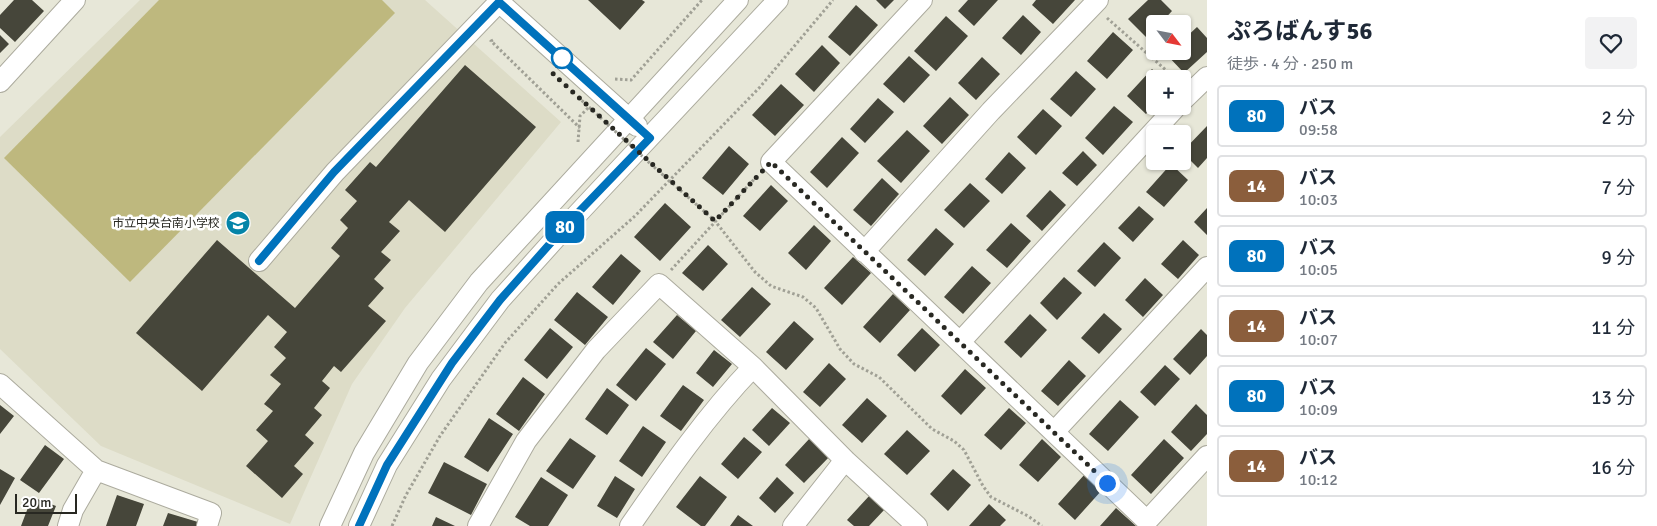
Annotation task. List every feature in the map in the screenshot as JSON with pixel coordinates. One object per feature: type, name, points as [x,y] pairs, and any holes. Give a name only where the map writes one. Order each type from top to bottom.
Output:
[{"type":"street","points":[[0,82],[75,0]]},
{"type":"street","points":[[330,526],[364,452],[418,363],[480,282],[628,118],[738,0]]},
{"type":"street","points":[[359,526],[387,465],[452,363],[500,300],[571,220],[778,0]]},
{"type":"street","points":[[922,0],[771,162],[1147,521],[1207,456]]},
{"type":"street","points":[[259,261],[334,172],[498,1],[650,138]]},
{"type":"street","points":[[864,252],[1095,3]]},
{"type":"street","points":[[1191,93],[1207,78]]},
{"type":"street","points":[[960,342],[1169,115]]},
{"type":"street","points":[[1054,432],[1207,267]]},
{"type":"street","points":[[478,526],[526,442],[596,350],[659,284],[753,367],[845,460],[917,526]]},
{"type":"street","points":[[630,526],[663,478],[730,391],[753,367]]},
{"type":"street","points":[[0,384],[96,470],[211,513],[207,526]]},
{"type":"street","points":[[793,526],[845,460]]},
{"type":"street","points":[[68,526],[73,510],[96,470]]},
{"type":"path","points":[[601,93],[615,78],[631,80],[702,0]]},
{"type":"path","points":[[392,526],[406,494],[440,436],[505,343],[558,284],[635,216],[760,87],[832,0]]},
{"type":"path","points":[[1095,3],[1166,70]]},
{"type":"path","points":[[497,35],[492,41],[580,128]]},
{"type":"path","points":[[572,90],[715,221],[755,272],[771,286],[803,298],[816,308],[840,349],[854,364],[879,377],[932,429],[954,441],[964,450],[991,497],[1028,516],[1042,526]]},
{"type":"path","points":[[659,284],[771,162]]},
{"type":"shaded area","name":"市立中央台南小学校","points":[[140,0],[425,0],[561,122],[405,308],[352,384],[290,524],[101,446],[0,349],[0,137]]},
{"type":"shaded area","points":[[159,0],[382,0],[395,13],[130,282],[4,158]]},
{"type":"building","points":[[14,0],[32,0],[44,11],[15,42],[0,28],[0,15]]},
{"type":"building","points":[[588,0],[642,0],[645,2],[620,30]]},
{"type":"building","points":[[876,0],[894,0],[885,9]]},
{"type":"building","points":[[968,0],[998,0],[974,26],[958,11]]},
{"type":"building","points":[[1036,0],[1075,0],[1053,24],[1032,5]]},
{"type":"building","points":[[1148,0],[1161,0],[1172,11],[1168,15],[1146,15],[1146,37],[1128,19]]},
{"type":"building","points":[[856,5],[878,25],[850,56],[828,37]]},
{"type":"building","points":[[1023,15],[1041,32],[1021,55],[1002,38]]},
{"type":"building","points":[[946,16],[968,36],[936,71],[914,51]]},
{"type":"building","points":[[1197,27],[1207,38],[1207,52],[1187,70],[1181,70],[1172,60],[1191,60],[1191,33]]},
{"type":"building","points":[[1113,32],[1133,50],[1107,79],[1087,61]]},
{"type":"building","points":[[0,35],[9,44],[0,53]]},
{"type":"building","points":[[822,45],[840,63],[814,92],[795,74]]},
{"type":"building","points":[[909,56],[930,75],[904,103],[883,84]]},
{"type":"building","points":[[982,57],[1000,74],[976,100],[958,83]]},
{"type":"building","points":[[465,65],[536,127],[445,232],[409,200],[389,222],[400,231],[381,252],[391,260],[374,279],[384,288],[368,306],[386,321],[341,372],[334,366],[322,381],[330,388],[314,408],[322,415],[305,435],[314,443],[294,466],[303,474],[282,498],[246,466],[268,441],[256,430],[273,411],[264,404],[281,384],[270,375],[286,358],[274,347],[287,332],[268,315],[202,391],[136,333],[217,240],[295,308],[340,256],[331,248],[348,228],[340,220],[357,201],[345,190],[370,162],[376,167]]},
{"type":"building","points":[[1076,71],[1096,89],[1071,117],[1050,99]]},
{"type":"building","points":[[1146,75],[1146,114],[1127,96]]},
{"type":"building","points":[[781,84],[804,105],[775,136],[752,115]]},
{"type":"building","points":[[950,97],[969,115],[942,144],[923,126]]},
{"type":"building","points":[[878,98],[894,112],[865,143],[850,129]]},
{"type":"building","points":[[1114,106],[1133,122],[1103,155],[1085,138]]},
{"type":"building","points":[[1043,109],[1062,126],[1036,155],[1017,137]]},
{"type":"building","points":[[1207,126],[1207,158],[1198,168],[1191,161],[1191,143]]},
{"type":"building","points":[[907,130],[930,151],[901,183],[877,161]]},
{"type":"building","points":[[842,137],[859,153],[827,188],[810,172]]},
{"type":"building","points":[[729,146],[749,164],[723,195],[702,178]]},
{"type":"building","points":[[1083,151],[1097,165],[1077,186],[1062,173]]},
{"type":"building","points":[[1009,152],[1026,168],[1002,194],[985,179]]},
{"type":"building","points":[[1166,170],[1177,170],[1188,180],[1164,207],[1146,192]]},
{"type":"building","points":[[882,178],[899,194],[871,226],[853,210]]},
{"type":"building","points":[[970,183],[990,201],[964,228],[944,210]]},
{"type":"building","points":[[771,185],[788,201],[760,231],[743,216]]},
{"type":"building","points":[[1050,190],[1066,205],[1042,231],[1026,216]]},
{"type":"building","points":[[665,203],[691,227],[660,261],[634,237]]},
{"type":"building","points":[[1139,206],[1154,219],[1133,242],[1118,228]]},
{"type":"building","points":[[1207,208],[1207,235],[1194,222]]},
{"type":"building","points":[[1011,223],[1031,241],[1007,268],[986,250]]},
{"type":"building","points":[[814,225],[831,241],[806,270],[788,253]]},
{"type":"building","points":[[936,228],[954,244],[925,276],[907,260]]},
{"type":"building","points":[[1183,240],[1199,255],[1178,279],[1161,264]]},
{"type":"building","points":[[1104,242],[1121,258],[1095,287],[1077,271]]},
{"type":"building","points":[[708,245],[728,264],[703,291],[682,273]]},
{"type":"building","points":[[621,254],[641,271],[613,305],[592,287]]},
{"type":"building","points":[[853,257],[871,273],[842,305],[824,288]]},
{"type":"building","points":[[972,266],[991,283],[963,314],[944,297]]},
{"type":"building","points":[[1064,277],[1082,293],[1057,320],[1040,303]]},
{"type":"building","points":[[1145,278],[1163,295],[1143,317],[1125,300]]},
{"type":"building","points":[[752,287],[771,304],[740,337],[721,320]]},
{"type":"building","points":[[577,292],[608,317],[585,345],[554,320]]},
{"type":"building","points":[[893,294],[910,310],[880,343],[863,327]]},
{"type":"building","points":[[1104,313],[1122,329],[1099,354],[1081,338]]},
{"type":"building","points":[[1030,314],[1047,330],[1021,358],[1004,342]]},
{"type":"building","points":[[677,315],[696,331],[673,359],[653,342]]},
{"type":"building","points":[[794,321],[814,339],[786,370],[766,352]]},
{"type":"building","points":[[550,328],[573,347],[547,379],[524,360]]},
{"type":"building","points":[[922,328],[940,345],[915,372],[897,355]]},
{"type":"building","points":[[1201,329],[1207,335],[1207,356],[1190,375],[1173,359]]},
{"type":"building","points":[[646,348],[666,364],[636,401],[616,385]]},
{"type":"building","points":[[714,350],[732,364],[713,387],[696,373]]},
{"type":"building","points":[[1069,360],[1086,376],[1058,406],[1041,391]]},
{"type":"building","points":[[829,363],[846,379],[820,407],[803,392]]},
{"type":"building","points":[[1165,365],[1180,379],[1155,406],[1140,392]]},
{"type":"building","points":[[965,369],[986,388],[961,415],[941,396]]},
{"type":"building","points":[[523,377],[545,394],[519,431],[496,414]]},
{"type":"building","points":[[683,385],[704,400],[681,431],[660,416]]},
{"type":"building","points":[[607,388],[629,405],[607,435],[585,419]]},
{"type":"building","points":[[867,398],[887,416],[862,443],[842,425]]},
{"type":"building","points":[[1120,400],[1139,417],[1108,451],[1089,434]]},
{"type":"building","points":[[1196,404],[1207,415],[1207,434],[1191,451],[1171,432]]},
{"type":"building","points":[[0,405],[14,416],[0,434]]},
{"type":"building","points":[[772,408],[790,423],[769,446],[752,430]]},
{"type":"building","points":[[1009,408],[1026,423],[1001,450],[984,435]]},
{"type":"building","points":[[489,418],[513,434],[488,472],[464,457]]},
{"type":"building","points":[[643,426],[666,442],[642,477],[619,461]]},
{"type":"building","points":[[907,430],[930,451],[907,475],[884,454]]},
{"type":"building","points":[[744,437],[762,452],[738,479],[721,464]]},
{"type":"building","points":[[570,438],[596,456],[573,489],[546,471]]},
{"type":"building","points":[[810,438],[830,456],[804,483],[785,465]]},
{"type":"building","points":[[1042,439],[1061,457],[1038,482],[1019,465]]},
{"type":"building","points":[[1164,439],[1184,458],[1151,494],[1131,475]]},
{"type":"building","points":[[45,445],[64,459],[39,493],[20,480]]},
{"type":"building","points":[[444,462],[487,484],[471,515],[428,493]]},
{"type":"building","points":[[0,469],[15,478],[0,505]]},
{"type":"building","points":[[953,469],[971,485],[948,511],[930,494]]},
{"type":"building","points":[[1085,474],[1102,490],[1075,520],[1058,504]]},
{"type":"building","points":[[615,476],[635,489],[617,518],[597,506]]},
{"type":"building","points":[[700,476],[727,497],[705,526],[701,526],[676,507]]},
{"type":"building","points":[[541,477],[568,495],[548,526],[530,526],[515,517]]},
{"type":"building","points":[[777,477],[794,493],[775,513],[759,498]]},
{"type":"building","points":[[117,495],[144,504],[136,526],[106,526]]},
{"type":"building","points":[[870,495],[885,509],[869,526],[854,526],[847,520]]},
{"type":"building","points":[[32,497],[56,506],[48,526],[21,526]]},
{"type":"building","points":[[989,504],[1006,520],[1000,526],[969,526]]},
{"type":"building","points":[[1116,508],[1136,526],[1100,526]]},
{"type":"building","points":[[168,513],[198,522],[197,526],[163,526]]},
{"type":"building","points":[[738,515],[753,526],[730,526]]},
{"type":"building","points":[[436,517],[455,526],[432,526]]},
{"type":"bus line","name":"80","points":[[259,261],[334,172],[499,2],[650,138],[571,220],[500,300],[452,363],[387,465],[359,526]]},
{"type":"place","name":"市立中央台南小学校","points":[[238,223]]},
{"type":"route","points":[[562,58],[553,74],[715,221],[771,162],[1107,483]]}]
